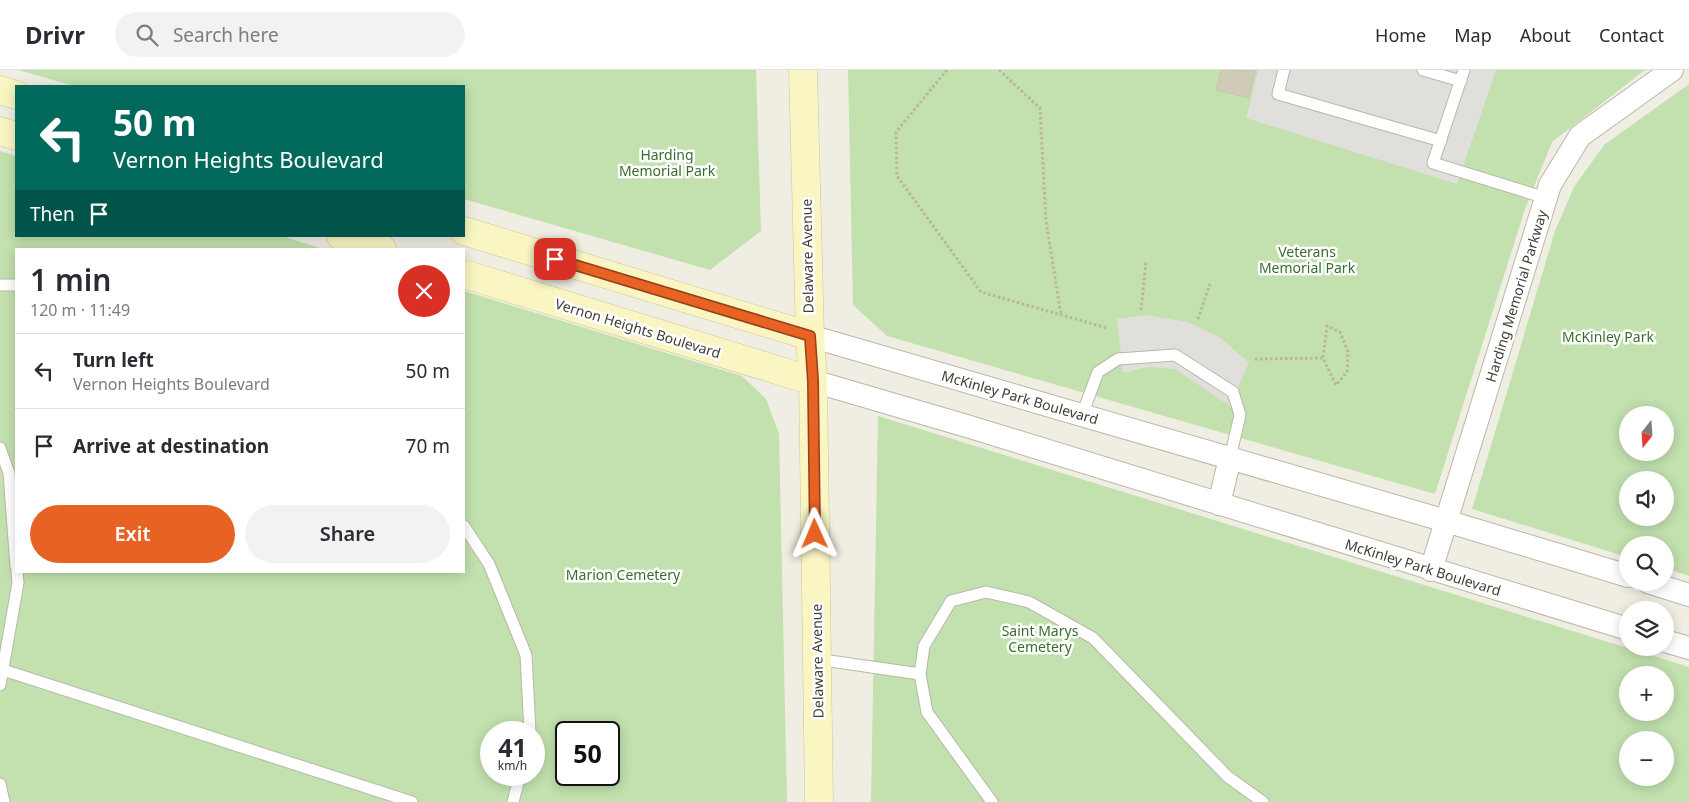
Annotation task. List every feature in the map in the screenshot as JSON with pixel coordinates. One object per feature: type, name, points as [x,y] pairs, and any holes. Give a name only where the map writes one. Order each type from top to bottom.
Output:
[{"type":"street","name":"Delaware Avenue","points":[[803,70],[810,336],[813,381],[819,802]]},
{"type":"street","name":"Harding Memorial Parkway","points":[[1431,570],[1550,185],[1580,136],[1672,70]]},
{"type":"street","points":[[0,90],[15,95]]},
{"type":"street","points":[[0,131],[15,136]]},
{"type":"street","points":[[465,231],[810,336]]},
{"type":"street","points":[[345,237],[379,248]]},
{"type":"street","name":"Vernon Heights Boulevard","points":[[465,274],[813,381]]},
{"type":"street","name":"McKinley Park Boulevard","points":[[810,336],[1619,573]]},
{"type":"street","name":"McKinley Park Boulevard","points":[[813,381],[970,427],[1619,626]]},
{"type":"street","points":[[1219,504],[1230,458]]},
{"type":"street","points":[[1674,590],[1689,595]]},
{"type":"street","points":[[1674,644],[1689,648]]},
{"type":"lane","points":[[1284,70],[1278,94],[1441,141]]},
{"type":"lane","points":[[1424,70],[1463,76],[1433,163],[1546,198]]},
{"type":"lane","points":[[0,285],[15,285]]},
{"type":"lane","points":[[1082,415],[1098,372],[1118,358],[1175,355],[1233,392],[1240,415],[1230,458]]},
{"type":"lane","points":[[0,448],[9,473],[15,553]]},
{"type":"lane","points":[[465,527],[490,564],[526,655],[529,721]]},
{"type":"lane","points":[[0,685],[1,670],[18,583],[17,573]]},
{"type":"lane","points":[[992,802],[927,712],[920,674],[924,646],[951,601],[986,592],[1029,602],[1093,638],[1228,777],[1263,802]]},
{"type":"lane","points":[[816,659],[920,674]]},
{"type":"lane","points":[[1,670],[412,802]]},
{"type":"lane","points":[[0,784],[4,802]]},
{"type":"lane","points":[[513,802],[517,786]]},
{"type":"path","points":[[946,70],[896,132],[897,176],[981,292],[1107,328]]},
{"type":"path","points":[[999,70],[1040,108],[1046,221],[1061,315]]},
{"type":"path","points":[[1141,310],[1146,261]]},
{"type":"path","points":[[1198,319],[1210,284]]},
{"type":"path","points":[[1327,326],[1340,332],[1348,352],[1347,372],[1336,385],[1323,358],[1327,326]]},
{"type":"path","points":[[1255,359],[1323,358]]},
{"type":"green space","name":"Harding Memorial Park","points":[[18,70],[756,70],[761,231],[710,270],[465,199],[465,85],[70,85]]},
{"type":"green space","name":"Veterans Memorial Park","points":[[848,70],[1645,70],[1552,142],[1525,209],[1435,494],[887,336],[853,305]]},
{"type":"green space","name":"McKinley Park","points":[[1689,84],[1689,576],[1674,571],[1674,536],[1619,536],[1619,555],[1472,509],[1555,231],[1574,187],[1604,145]]},
{"type":"green space","name":"Marion Cemetery","points":[[0,151],[15,156],[15,237],[285,237],[320,248],[15,248],[15,573],[465,573],[465,291],[742,376],[766,399],[779,434],[787,802],[0,802]]},
{"type":"green space","name":"Saint Marys Cemetery","points":[[878,416],[1619,645],[1619,656],[1653,656],[1689,667],[1689,802],[871,802]]},
{"type":"shaded area","points":[[1258,70],[1496,70],[1457,184],[1246,118]]},
{"type":"shaded area","points":[[1146,315],[1188,322],[1219,337],[1249,362],[1230,406],[1175,369],[1148,367],[1123,373],[1117,319]]},
{"type":"building","points":[[1221,70],[1255,71],[1249,98],[1216,90]]},
{"type":"route","points":[[555,259],[810,336],[813,381],[815,534]]}]
